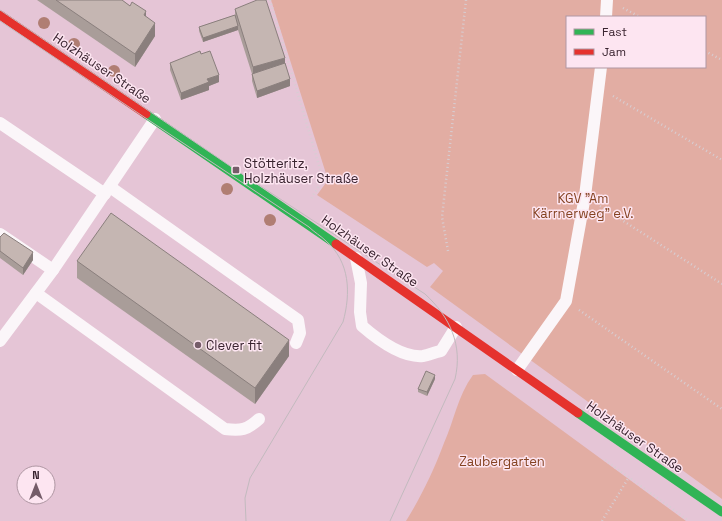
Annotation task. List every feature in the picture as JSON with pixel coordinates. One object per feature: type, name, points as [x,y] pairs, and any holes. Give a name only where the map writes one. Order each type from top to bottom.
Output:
[{"type":"main road","name":"Holzhäuser Straße","points":[[0,15],[356,257],[722,512]]},
{"type":"lane","points":[[606,16],[607,0]]},
{"type":"lane","points":[[517,370],[566,301],[585,196],[601,68]]},
{"type":"lane","points":[[0,342],[53,270],[155,119]]},
{"type":"lane","points":[[0,122],[108,190],[298,320],[300,333],[296,342]]},
{"type":"lane","points":[[0,234],[53,270]]},
{"type":"lane","points":[[356,257],[361,283],[360,312],[362,326],[374,336],[399,352],[421,356],[441,351],[456,327]]},
{"type":"lane","points":[[36,293],[225,430],[240,431],[252,425],[259,419]]},
{"type":"path","points":[[270,0],[323,179],[311,199]]},
{"type":"path","points":[[448,250],[442,217],[466,0]]},
{"type":"path","points":[[706,52],[722,60]]},
{"type":"path","points":[[599,88],[722,160]]},
{"type":"path","points":[[585,196],[722,284]]},
{"type":"path","points":[[566,301],[722,409]]},
{"type":"path","points":[[602,521],[641,457]]},
{"type":"green space","name":"KGV \"Am Kärrnerweg\" e.V.","points":[[271,0],[722,0],[722,499],[430,287],[443,271],[434,263],[427,267],[317,195],[328,180]]},
{"type":"green space","name":"Zaubergarten","points":[[485,374],[686,521],[406,521],[432,473],[468,383],[473,375]]},
{"type":"building","points":[[56,0],[122,0],[130,6],[132,2],[146,11],[144,15],[155,23],[135,54]]},
{"type":"building","points":[[257,0],[266,0],[285,58],[253,67],[235,9]]},
{"type":"building","points":[[235,15],[238,26],[203,38],[199,27]]},
{"type":"building","points":[[200,51],[201,54],[210,51],[219,75],[207,79],[209,82],[181,93],[170,63]]},
{"type":"building","points":[[285,63],[290,79],[257,91],[252,74]]},
{"type":"building","points":[[111,213],[289,340],[255,388],[77,261]]},
{"type":"building","points":[[4,233],[33,252],[23,268],[0,251],[0,237]]},
{"type":"building","points":[[426,371],[435,375],[427,392],[418,389]]},
{"type":"tram line","points":[[0,10],[236,170],[425,294],[441,312],[448,322],[456,343],[457,367],[455,379],[390,521]]},
{"type":"tram line","points":[[0,21],[309,227],[326,241],[340,258],[344,268],[347,289],[346,311],[343,322],[250,478],[245,498],[246,521]]},
{"type":"traffic: fast","points":[[146,114],[336,244]]},
{"type":"traffic: fast","points":[[578,413],[722,512]]},
{"type":"traffic: jam","points":[[0,15],[146,114]]},
{"type":"traffic: jam","points":[[336,244],[578,413]]},
{"type":"place","name":"Stötteritz, Holzhäuser Straße","points":[[236,170]]},
{"type":"place","name":"Clever fit","points":[[198,345]]}]
